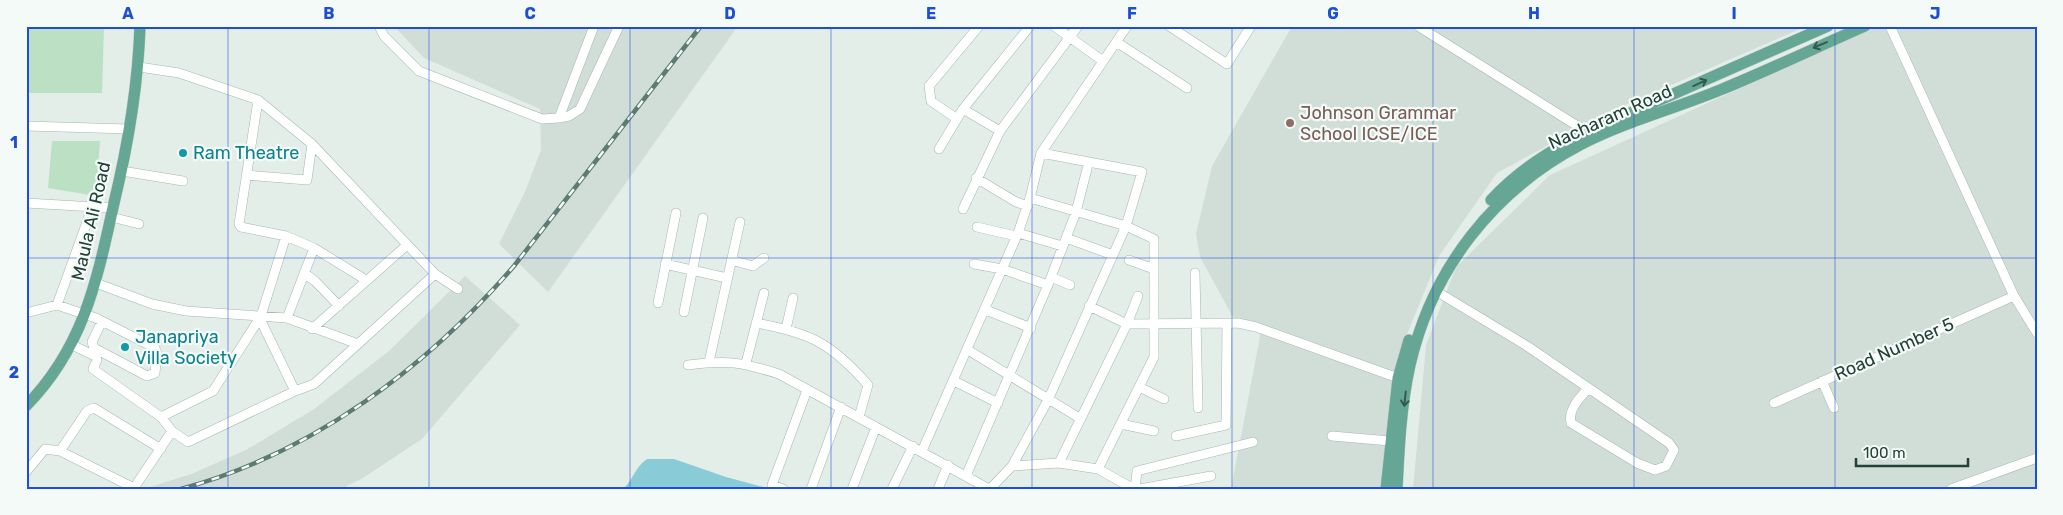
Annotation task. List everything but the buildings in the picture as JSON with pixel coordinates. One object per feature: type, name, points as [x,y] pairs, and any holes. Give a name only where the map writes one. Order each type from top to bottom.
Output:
[{"type":"main road","name":"Maula Ali Road","points":[[27,405],[56,372],[72,345],[96,283],[122,171],[139,67],[140,26]]},
{"type":"main road","name":"Nacharam Road","points":[[1397,489],[1407,383],[1413,352],[1436,291],[1462,247],[1500,201],[1545,165],[1589,136],[1828,26]]},
{"type":"main road","name":"Nacharam Road","points":[[1386,489],[1398,378],[1422,307],[1438,270],[1456,243],[1505,185],[1554,149],[1721,90],[1865,26]]},
{"type":"street","points":[[379,26],[384,36],[418,71],[542,118],[569,116],[580,108],[619,26]]},
{"type":"street","points":[[559,118],[594,26]]},
{"type":"street","points":[[956,119],[931,101],[929,86],[979,26]]},
{"type":"street","points":[[939,149],[963,108],[1030,26]]},
{"type":"street","points":[[1054,26],[1103,61]]},
{"type":"street","points":[[964,209],[976,178],[1000,131],[1078,26]]},
{"type":"street","points":[[922,451],[986,310],[1017,235],[1029,202],[1041,153],[1103,61],[1118,43],[1127,26]]},
{"type":"street","points":[[1169,26],[1227,64],[1249,27]]},
{"type":"street","points":[[1418,26],[1589,136]]},
{"type":"street","points":[[1890,26],[2014,296],[2037,334]]},
{"type":"street","points":[[1118,43],[1187,88]]},
{"type":"street","points":[[139,67],[179,73],[258,100],[312,144],[435,274],[458,289]]},
{"type":"street","points":[[258,100],[239,224],[241,227],[286,236],[314,248],[366,280]]},
{"type":"street","points":[[963,108],[1000,131]]},
{"type":"street","points":[[26,126],[129,129]]},
{"type":"street","points":[[246,176],[307,180],[312,144]]},
{"type":"street","points":[[688,365],[720,361],[746,364],[779,374],[989,489],[1012,466],[1048,400],[1126,226],[1142,172],[1041,153]]},
{"type":"street","points":[[966,476],[1050,281],[1076,212],[1087,169]]},
{"type":"street","points":[[122,171],[183,181]]},
{"type":"street","points":[[976,178],[1016,202],[1029,202],[1076,212],[1126,226],[1154,239],[1154,357],[1098,469]]},
{"type":"street","points":[[26,203],[63,204],[92,208],[112,213],[139,224]]},
{"type":"street","points":[[57,304],[92,208]]},
{"type":"street","points":[[658,303],[676,213]]},
{"type":"street","points":[[684,312],[703,218]]},
{"type":"street","points":[[709,362],[740,222]]},
{"type":"street","points":[[977,228],[1064,242],[1114,255]]},
{"type":"street","points":[[161,417],[213,391],[260,318],[286,236]]},
{"type":"street","points":[[312,329],[407,245]]},
{"type":"street","points":[[287,318],[314,248]]},
{"type":"street","points":[[731,260],[753,266],[764,258]]},
{"type":"street","points":[[1129,260],[1154,269]]},
{"type":"street","points":[[665,264],[727,278]]},
{"type":"street","points":[[974,264],[1070,285]]},
{"type":"street","points":[[304,273],[316,281],[339,306]]},
{"type":"street","points":[[1195,273],[1198,408]]},
{"type":"street","points":[[72,345],[95,356],[97,360],[93,368],[100,375],[161,417],[172,431],[188,442],[295,391],[314,384],[435,274]]},
{"type":"street","points":[[96,283],[152,304],[186,311],[260,318],[287,318],[312,329],[358,344]]},
{"type":"street","points":[[1436,291],[1526,346],[1672,446],[1673,452],[1666,466],[1655,470],[1637,463],[1571,423],[1570,414],[1578,400],[1588,389]]},
{"type":"street","points":[[746,364],[764,293]]},
{"type":"street","points":[[1059,463],[1127,324],[1138,296]]},
{"type":"street","name":"Road Number 5","points":[[1774,402],[2014,296]]},
{"type":"street","points":[[786,329],[793,298]]},
{"type":"street","points":[[26,314],[57,304],[102,321],[155,348],[157,354],[155,373],[147,376],[94,348],[92,342],[102,321]]},
{"type":"street","points":[[1089,306],[1127,324],[1238,323],[1256,327],[1398,378]]},
{"type":"street","points":[[986,310],[1031,328]]},
{"type":"street","points":[[260,318],[295,391]]},
{"type":"street","points":[[756,323],[786,329],[816,339],[849,364],[868,385],[859,417]]},
{"type":"street","points":[[1176,436],[1226,425],[1227,324]]},
{"type":"street","points":[[968,350],[1081,419]]},
{"type":"street","points":[[954,381],[998,403]]},
{"type":"street","points":[[1822,381],[1834,408]]},
{"type":"street","points":[[1139,388],[1164,399]]},
{"type":"street","points":[[783,489],[772,485],[806,390]]},
{"type":"street","points":[[811,489],[841,407]]},
{"type":"street","points":[[60,451],[87,411],[94,408],[161,448]]},
{"type":"street","points":[[1121,424],[1154,431]]},
{"type":"street","points":[[852,489],[876,427]]},
{"type":"street","points":[[26,472],[45,449],[60,451],[134,488],[172,431]]},
{"type":"street","points":[[1332,436],[1390,441]]},
{"type":"street","points":[[1012,466],[1059,463],[1098,469],[1135,489],[1137,471],[1254,442]]},
{"type":"street","points":[[892,489],[913,446]]},
{"type":"street","points":[[1951,489],[1978,484],[2037,458]]},
{"type":"street","points":[[938,489],[948,465]]},
{"type":"street","points":[[1140,489],[1211,476]]},
{"type":"shaded area","points":[[394,26],[738,26],[548,292],[499,244],[525,192],[541,150],[540,109],[424,58]]},
{"type":"shaded area","points":[[1292,26],[1807,26],[1609,112],[1497,173],[1439,256],[1399,354],[1383,489],[1231,489],[1261,331],[1235,321],[1200,257],[1196,234],[1212,166]]},
{"type":"shaded area","points":[[1876,26],[2037,26],[2037,489],[1413,489],[1426,345],[1456,267],[1550,175]]},
{"type":"shaded area","points":[[465,276],[520,325],[422,439],[363,478],[341,489],[144,489],[191,474],[246,450],[314,409],[389,351]]},
{"type":"green space","points":[[26,26],[104,26],[102,93],[26,93]]},
{"type":"green space","points":[[52,141],[100,141],[96,196],[48,188]]},
{"type":"water","points":[[647,459],[674,459],[726,477],[771,489],[623,489]]},
{"type":"railway","points":[[181,489],[230,473],[276,453],[321,430],[405,372],[443,339],[514,266],[701,26]]},
{"type":"place","name":"Johnson Grammar School ICSE/ICE","points":[[1290,123]]},
{"type":"place","name":"Ram Theatre","points":[[183,153]]},
{"type":"place","name":"Janapriya Villa Society","points":[[125,347]]}]
